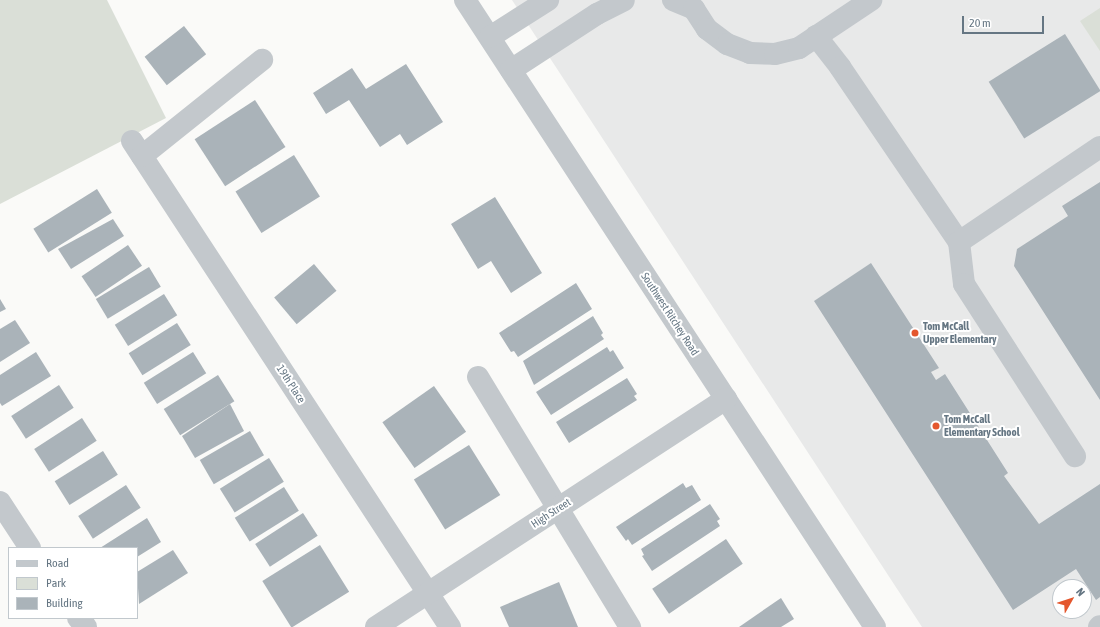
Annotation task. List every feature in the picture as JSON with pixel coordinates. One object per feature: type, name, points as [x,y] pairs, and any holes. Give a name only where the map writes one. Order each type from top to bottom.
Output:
[{"type":"street","name":"Southwest Ritchey Road","points":[[464,0],[490,37],[876,627]]},
{"type":"street","points":[[490,37],[548,0]]},
{"type":"street","points":[[511,70],[597,14],[624,0]]},
{"type":"street","points":[[673,0],[692,5],[707,29],[727,44],[750,53],[781,52],[799,48],[872,0]]},
{"type":"street","points":[[816,36],[840,67],[958,242],[964,284],[1075,456]]},
{"type":"street","name":"19th Place","points":[[262,60],[137,148],[450,627]]},
{"type":"street","points":[[958,242],[1100,147]]},
{"type":"street","points":[[478,376],[560,508],[630,627]]},
{"type":"street","name":"High Street","points":[[376,627],[726,399]]},
{"type":"street","points":[[0,502],[29,547]]},
{"type":"street","points":[[79,619],[86,627]]},
{"type":"shaded area","name":"Tom McCall Upper Elementary","points":[[512,0],[1100,0],[1100,627],[922,627]]},
{"type":"green space","points":[[0,0],[107,0],[166,118],[0,204]]},
{"type":"green space","points":[[1100,8],[1100,51],[1080,21]]},
{"type":"building","points":[[184,26],[206,54],[167,85],[145,57]]},
{"type":"building","points":[[1065,34],[1100,91],[1024,139],[989,82]]},
{"type":"building","points":[[406,64],[443,122],[407,145],[400,134],[380,147],[349,100],[326,114],[313,93],[352,68],[366,89]]},
{"type":"building","points":[[255,100],[285,147],[225,186],[195,139]]},
{"type":"building","points":[[294,155],[320,197],[261,233],[235,192]]},
{"type":"building","points":[[1100,182],[1100,400],[1014,266],[1017,249],[1068,216],[1062,206]]},
{"type":"building","points":[[97,189],[112,213],[48,252],[33,229]]},
{"type":"building","points":[[495,197],[542,273],[511,293],[491,261],[478,269],[451,224]]},
{"type":"building","points":[[113,219],[124,236],[71,269],[58,249]]},
{"type":"building","points":[[128,245],[142,266],[96,297],[82,276]]},
{"type":"building","name":"Tom McCall Elementary School","points":[[871,263],[939,368],[931,372],[936,380],[945,374],[1008,473],[1004,476],[1039,524],[1100,484],[1100,597],[1096,600],[1092,594],[1092,579],[1082,579],[1076,569],[1061,579],[1052,579],[1052,585],[1013,610],[814,301]]},
{"type":"building","points":[[314,264],[336,291],[297,324],[274,297]]},
{"type":"building","points":[[149,267],[161,287],[108,319],[96,299]]},
{"type":"building","points":[[576,283],[592,309],[518,357],[514,351],[511,352],[499,333]]},
{"type":"building","points":[[164,294],[177,315],[128,346],[115,325]]},
{"type":"building","points":[[0,299],[6,309],[0,312]]},
{"type":"building","points":[[593,316],[603,333],[601,335],[604,339],[534,385],[523,361]]},
{"type":"building","points":[[15,320],[30,343],[0,362],[0,329]]},
{"type":"building","points":[[177,323],[191,345],[142,375],[129,353]]},
{"type":"building","points":[[607,347],[610,352],[613,350],[624,368],[551,415],[536,392]]},
{"type":"building","points":[[36,352],[51,376],[2,406],[0,403],[0,375]]},
{"type":"building","points":[[193,352],[206,373],[157,404],[144,383]]},
{"type":"building","points":[[218,375],[234,401],[180,435],[164,409]]},
{"type":"building","points":[[627,378],[637,394],[634,396],[637,400],[569,443],[556,422]]},
{"type":"building","points":[[59,385],[74,408],[26,439],[11,416]]},
{"type":"building","points":[[434,386],[466,432],[415,468],[382,422]]},
{"type":"building","points":[[230,404],[244,431],[195,458],[182,436]]},
{"type":"building","points":[[82,418],[97,441],[49,472],[34,449]]},
{"type":"building","points":[[250,431],[264,455],[214,484],[200,460]]},
{"type":"building","points":[[469,445],[500,495],[445,529],[414,479]]},
{"type":"building","points":[[103,451],[118,475],[69,505],[55,481]]},
{"type":"building","points":[[269,458],[284,482],[235,512],[220,489]]},
{"type":"building","points":[[683,483],[686,488],[692,485],[701,500],[632,545],[628,539],[626,541],[616,527]]},
{"type":"building","points":[[126,485],[141,508],[93,539],[78,516]]},
{"type":"building","points":[[284,487],[299,511],[250,541],[235,518]]},
{"type":"building","points":[[710,504],[720,519],[717,521],[720,526],[652,571],[642,556],[644,555],[641,549]]},
{"type":"building","points":[[303,513],[318,536],[270,567],[255,544]]},
{"type":"building","points":[[147,518],[161,542],[138,556],[138,547],[102,547]]},
{"type":"building","points":[[726,539],[743,564],[669,614],[652,589]]},
{"type":"building","points":[[320,545],[349,592],[291,627],[262,581]]},
{"type":"building","points":[[173,550],[188,573],[139,604],[138,571]]},
{"type":"building","points":[[559,582],[578,627],[509,627],[500,607]]},
{"type":"building","points":[[781,598],[794,619],[781,627],[739,627]]},
{"type":"place","name":"Tom McCall Upper Elementary","points":[[915,333]]},
{"type":"place","name":"Tom McCall Elementary School","points":[[936,426]]}]
